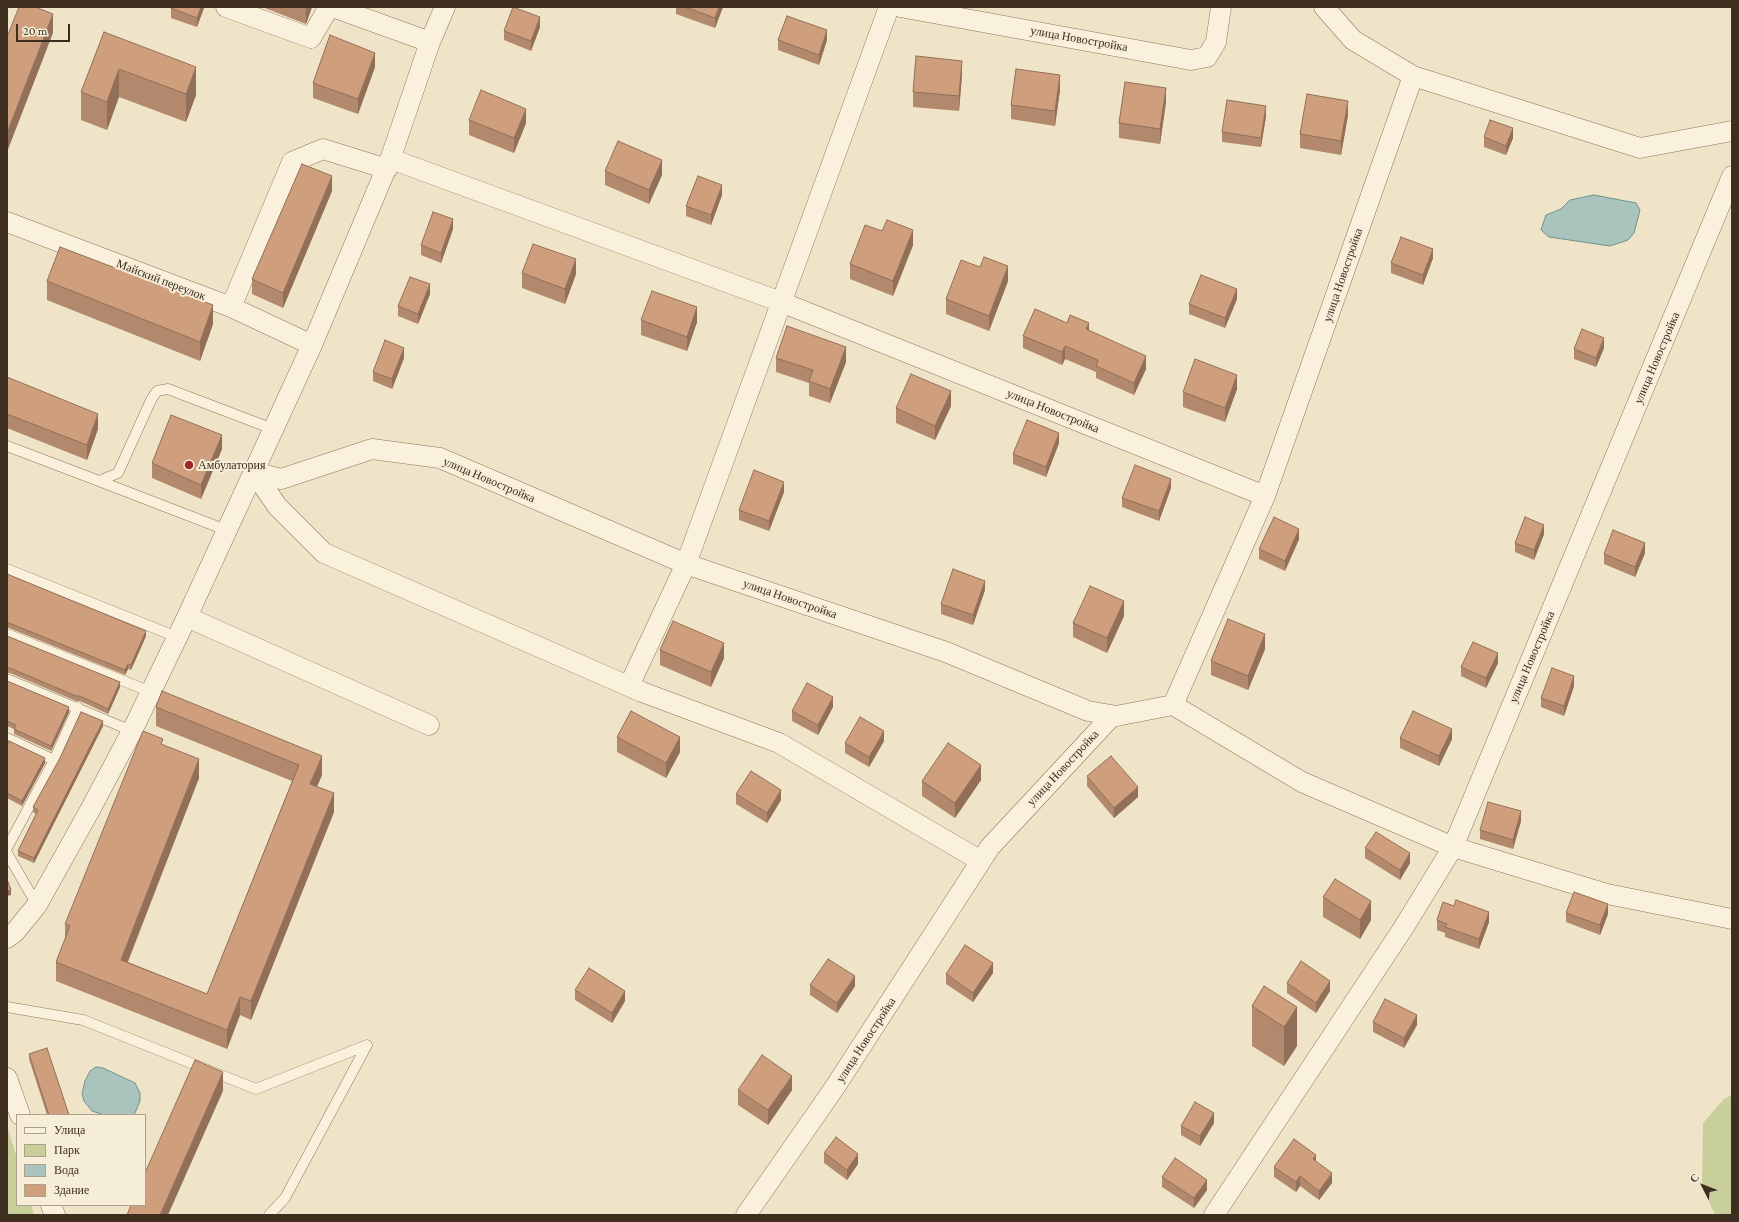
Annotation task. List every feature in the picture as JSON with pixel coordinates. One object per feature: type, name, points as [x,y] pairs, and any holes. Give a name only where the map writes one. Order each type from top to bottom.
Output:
[{"type":"street","points":[[226,7],[311,38],[329,7]]},
{"type":"street","points":[[333,7],[430,42]]},
{"type":"street","points":[[7,938],[15,932],[37,905],[132,731],[187,617],[312,344],[389,164],[430,42],[445,7]]},
{"type":"street","points":[[629,686],[686,564],[889,7]]},
{"type":"street","name":"улица Новостройка","points":[[900,7],[1190,60],[1207,57],[1216,42],[1221,7]]},
{"type":"street","points":[[1324,7],[1353,40],[1413,76],[1640,148],[1732,131]]},
{"type":"street","name":"улица Новостройка","points":[[746,1215],[835,1087],[990,848],[1111,717],[1173,705],[1266,496],[1413,76]]},
{"type":"street","name":"улица Новостройка","points":[[231,307],[292,162],[323,149],[389,164],[782,302],[1266,496]]},
{"type":"street","name":"улица Новостройка","points":[[1214,1215],[1404,926],[1453,847],[1732,176]]},
{"type":"street","name":"Майский переулок","points":[[7,222],[231,307],[312,344]]},
{"type":"street","name":"улица Новостройка","points":[[254,472],[281,479],[372,449],[440,458],[686,564],[946,652],[1088,712],[1117,716]]},
{"type":"street","points":[[254,472],[277,506],[324,553],[629,686],[779,743],[981,861]]},
{"type":"street","points":[[187,617],[429,725]]},
{"type":"street","points":[[1173,705],[1302,782],[1453,847],[1607,894],[1732,919]]},
{"type":"street","points":[[7,1078],[20,1114]]},
{"type":"lane","points":[[99,481],[118,473],[151,400],[157,391],[168,389],[273,429]]},
{"type":"lane","points":[[7,446],[226,530]]},
{"type":"lane","points":[[7,569],[177,637]]},
{"type":"lane","points":[[7,634],[151,692]]},
{"type":"lane","points":[[7,679],[78,707],[132,731]]},
{"type":"lane","points":[[7,848],[54,760],[78,707]]},
{"type":"lane","points":[[7,738],[54,760]]},
{"type":"lane","points":[[7,853],[37,905]]},
{"type":"lane","points":[[7,1007],[83,1020],[256,1089],[367,1045],[285,1198],[269,1215]]},
{"type":"green space","points":[[1732,1095],[1732,1215],[1715,1215],[1702,1185],[1703,1123],[1724,1099]]},
{"type":"green space","points":[[7,1126],[16,1155],[16,1206],[31,1206],[34,1215],[7,1215]]},
{"type":"water","points":[[1594,195],[1636,203],[1640,210],[1634,233],[1628,240],[1610,246],[1549,237],[1541,230],[1546,215],[1561,209],[1570,200]]},
{"type":"water","points":[[96,1067],[103,1068],[135,1083],[140,1093],[140,1101],[135,1113],[101,1114],[92,1111],[84,1101],[82,1094],[85,1081],[90,1071]]},
{"type":"building","points":[[19,7],[35,7],[53,14],[7,133],[7,37]]},
{"type":"building","points":[[171,7],[201,7],[197,18]]},
{"type":"building","points":[[513,7],[540,17],[531,41],[504,31]]},
{"type":"building","points":[[685,7],[719,7],[715,18]]},
{"type":"building","points":[[787,16],[827,30],[819,55],[778,40]]},
{"type":"building","points":[[104,32],[196,67],[186,94],[119,69],[107,102],[81,92]]},
{"type":"building","points":[[330,35],[375,53],[358,99],[313,83]]},
{"type":"building","points":[[916,56],[962,61],[959,96],[913,92]]},
{"type":"building","points":[[1016,69],[1060,75],[1055,111],[1011,105]]},
{"type":"building","points":[[1125,82],[1166,88],[1160,129],[1119,123]]},
{"type":"building","points":[[481,90],[526,109],[514,138],[469,120]]},
{"type":"building","points":[[1307,94],[1348,101],[1341,141],[1300,134]]},
{"type":"building","points":[[1227,100],[1266,106],[1261,138],[1222,132]]},
{"type":"building","points":[[1490,120],[1513,128],[1506,146],[1484,137]]},
{"type":"building","points":[[618,141],[662,160],[649,190],[605,171]]},
{"type":"building","points":[[302,164],[332,176],[283,293],[252,279]]},
{"type":"building","points":[[698,176],[722,185],[711,215],[686,206]]},
{"type":"building","points":[[433,212],[453,219],[441,253],[421,245]]},
{"type":"building","points":[[887,220],[913,230],[893,281],[850,264],[865,225],[882,231]]},
{"type":"building","points":[[1401,237],[1433,249],[1423,275],[1391,263]]},
{"type":"building","points":[[533,244],[576,259],[565,289],[522,273]]},
{"type":"building","points":[[60,247],[213,305],[200,342],[47,281]]},
{"type":"building","points":[[984,257],[1008,266],[989,316],[946,299],[961,260],[980,267]]},
{"type":"building","points":[[1201,275],[1237,289],[1225,318],[1189,304]]},
{"type":"building","points":[[410,277],[430,284],[418,314],[398,306]]},
{"type":"building","points":[[652,291],[697,307],[687,337],[641,320]]},
{"type":"building","points":[[1035,309],[1067,323],[1070,315],[1089,323],[1086,329],[1146,356],[1134,383],[1096,366],[1098,360],[1065,346],[1062,352],[1023,336]]},
{"type":"building","points":[[787,326],[846,347],[830,389],[809,381],[813,370],[776,358]]},
{"type":"building","points":[[1582,329],[1604,338],[1596,358],[1574,349]]},
{"type":"building","points":[[385,340],[404,348],[392,379],[373,372]]},
{"type":"building","points":[[1195,359],[1237,375],[1225,408],[1183,392]]},
{"type":"building","points":[[911,374],[951,391],[935,426],[896,408]]},
{"type":"building","points":[[7,377],[98,414],[87,445],[7,414]]},
{"type":"building","name":"Амбулатория","points":[[171,415],[222,435],[201,485],[152,463]]},
{"type":"building","points":[[1027,420],[1059,433],[1046,467],[1013,454]]},
{"type":"building","points":[[1135,465],[1171,479],[1159,511],[1122,498]]},
{"type":"building","points":[[754,470],[784,482],[769,521],[739,510]]},
{"type":"building","points":[[1274,517],[1299,529],[1285,561],[1259,549]]},
{"type":"building","points":[[1525,517],[1544,525],[1534,550],[1515,543]]},
{"type":"building","points":[[1613,530],[1645,543],[1635,567],[1604,554]]},
{"type":"building","points":[[953,569],[985,581],[973,615],[941,604]]},
{"type":"building","points":[[7,574],[146,631],[131,665],[128,664],[125,670],[7,623]]},
{"type":"building","points":[[1090,586],[1124,601],[1107,638],[1073,623]]},
{"type":"building","points":[[1228,619],[1265,634],[1248,676],[1211,661]]},
{"type":"building","points":[[673,621],[724,643],[711,672],[660,650]]},
{"type":"building","points":[[7,636],[120,682],[108,709],[80,696],[76,696],[7,668]]},
{"type":"building","points":[[1473,642],[1498,653],[1486,678],[1461,667]]},
{"type":"building","points":[[1552,668],[1574,676],[1564,706],[1541,698]]},
{"type":"building","points":[[7,681],[69,707],[51,746],[14,729],[16,725],[7,721]]},
{"type":"building","points":[[807,683],[833,697],[818,725],[792,711]]},
{"type":"building","points":[[162,691],[322,756],[310,784],[334,793],[251,1001],[240,997],[227,1030],[56,962],[70,926],[65,924],[143,731],[163,739],[161,744],[199,759],[121,960],[207,994],[299,765],[156,707]]},
{"type":"building","points":[[631,711],[680,737],[666,763],[617,737]]},
{"type":"building","points":[[1413,711],[1452,729],[1439,756],[1400,738]]},
{"type":"building","points":[[81,712],[103,721],[34,858],[18,851],[38,810],[33,807],[60,758]]},
{"type":"building","points":[[860,717],[884,731],[869,757],[845,743]]},
{"type":"building","points":[[9,741],[45,758],[22,801],[7,793],[7,746]]},
{"type":"building","points":[[948,743],[981,765],[955,803],[922,781]]},
{"type":"building","points":[[1111,756],[1138,787],[1114,808],[1087,776]]},
{"type":"building","points":[[751,771],[781,790],[767,813],[736,794]]},
{"type":"building","points":[[1488,802],[1521,811],[1513,840],[1480,830]]},
{"type":"building","points":[[1376,832],[1410,853],[1400,870],[1365,848]]},
{"type":"building","points":[[7,879],[11,890],[7,891]]},
{"type":"building","points":[[1335,879],[1371,901],[1360,920],[1323,897]]},
{"type":"building","points":[[1574,892],[1608,904],[1600,925],[1566,913]]},
{"type":"building","points":[[1456,900],[1489,912],[1479,939],[1445,927],[1447,924],[1437,920],[1443,902],[1454,906]]},
{"type":"building","points":[[965,945],[993,963],[973,993],[946,974]]},
{"type":"building","points":[[828,959],[855,976],[837,1003],[810,985]]},
{"type":"building","points":[[1301,961],[1330,981],[1316,1003],[1287,983]]},
{"type":"building","points":[[589,968],[625,991],[612,1013],[575,990]]},
{"type":"building","points":[[1264,986],[1297,1007],[1284,1027],[1252,1006]]},
{"type":"building","points":[[1385,999],[1417,1015],[1404,1038],[1373,1022]]},
{"type":"building","points":[[47,1048],[69,1114],[49,1114],[29,1054]]},
{"type":"building","points":[[762,1055],[792,1076],[768,1110],[738,1090]]},
{"type":"building","points":[[195,1060],[223,1072],[160,1215],[127,1215],[131,1206],[146,1206],[146,1171]]},
{"type":"building","points":[[1195,1102],[1214,1113],[1200,1136],[1181,1126]]},
{"type":"building","points":[[836,1137],[858,1154],[847,1170],[824,1153]]},
{"type":"building","points":[[1294,1139],[1316,1155],[1313,1159],[1332,1173],[1319,1191],[1300,1176],[1296,1182],[1274,1167]]},
{"type":"building","points":[[1175,1158],[1207,1180],[1194,1198],[1162,1177]]},
{"type":"place","name":"Амбулатория","points":[[189,465]]}]
